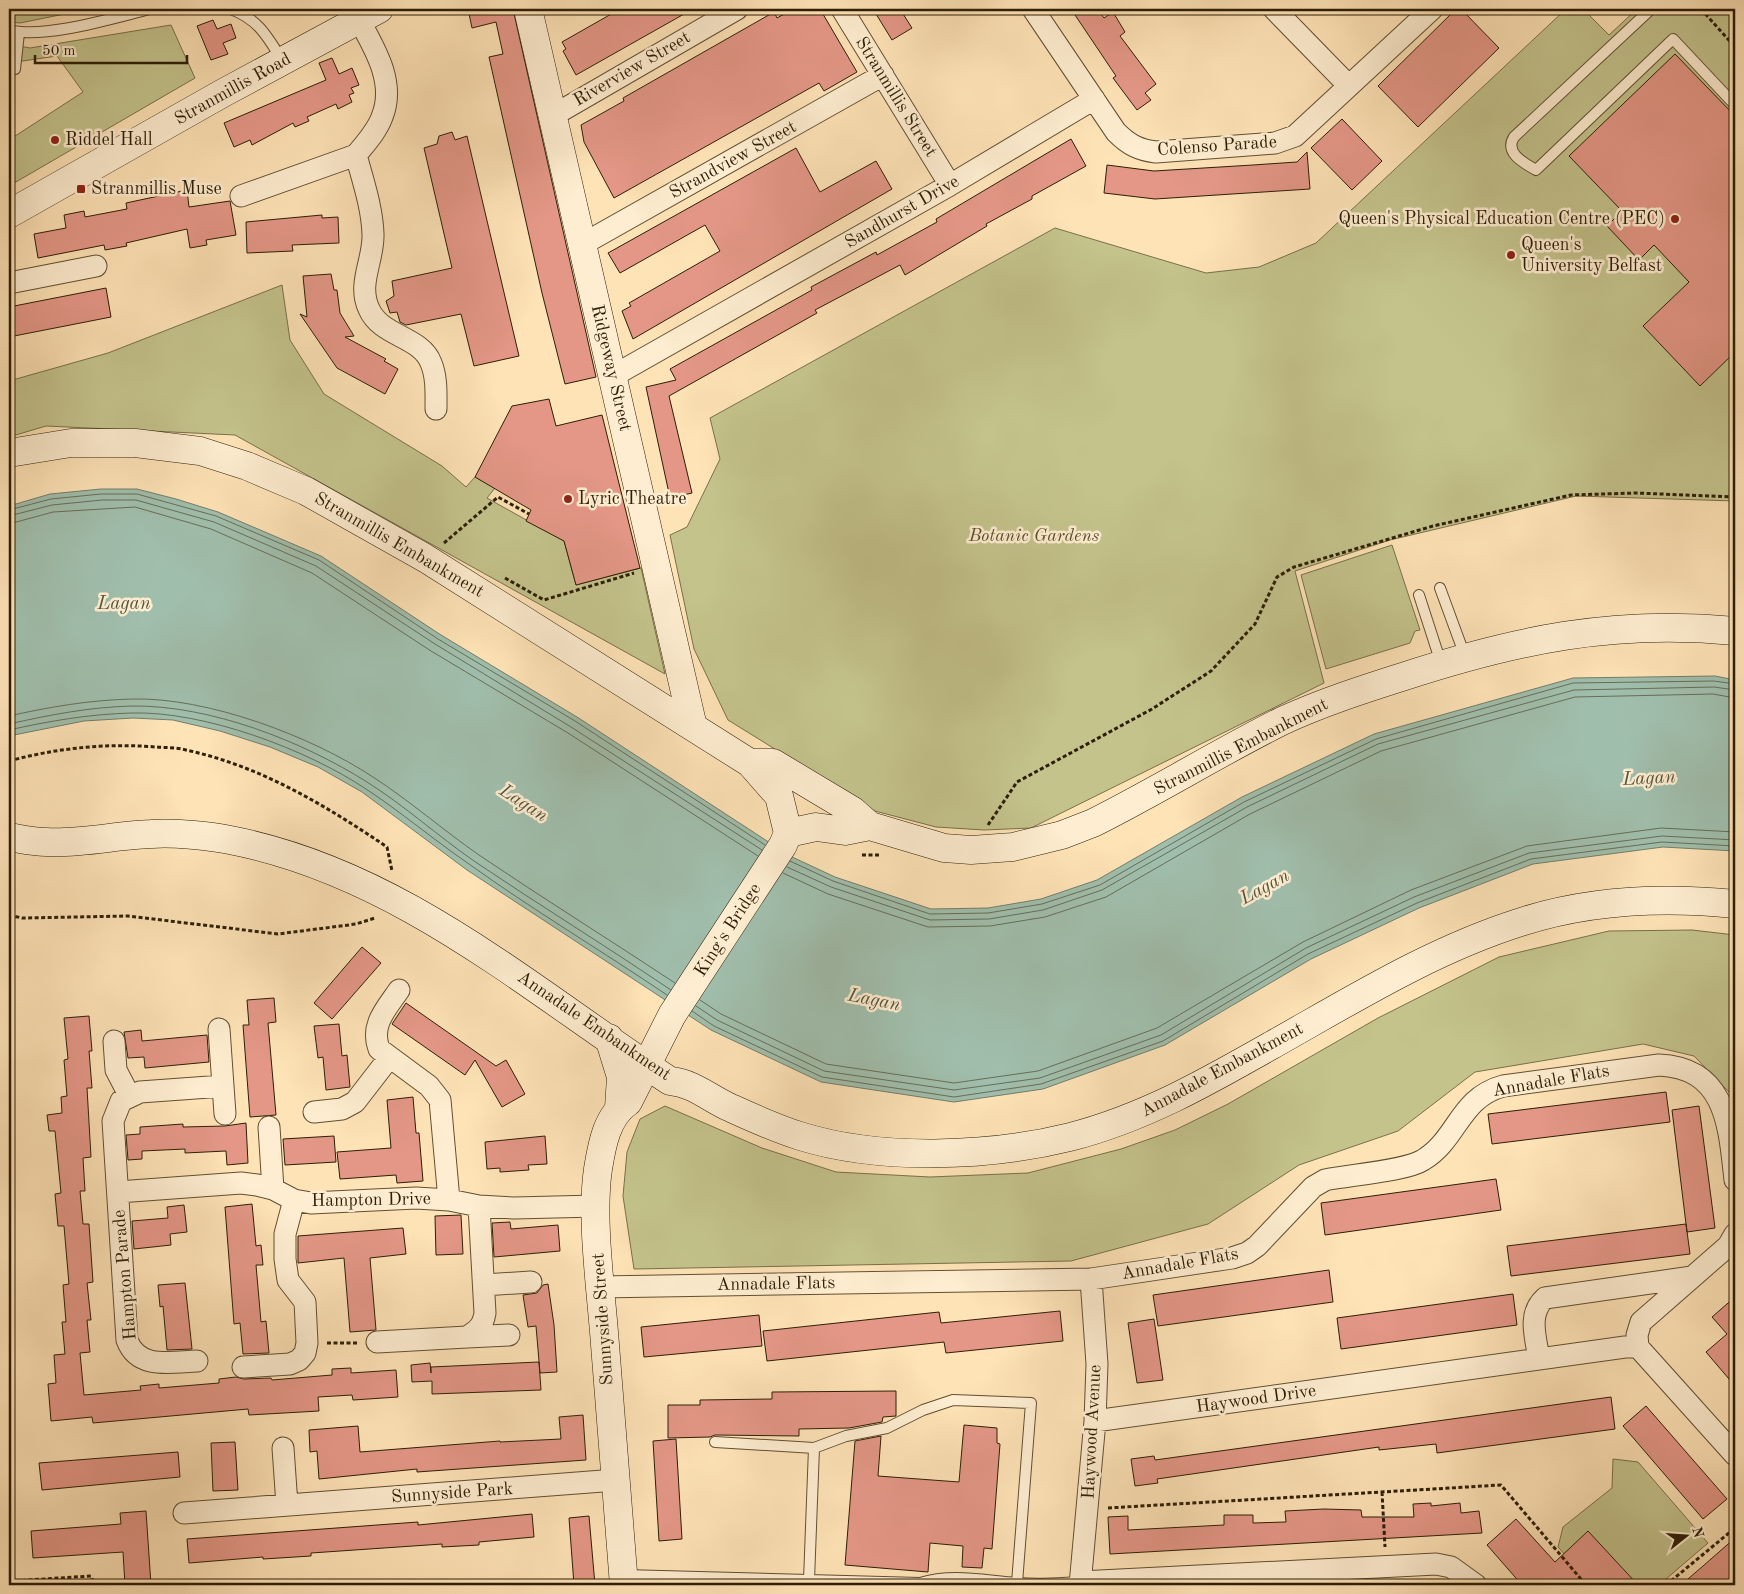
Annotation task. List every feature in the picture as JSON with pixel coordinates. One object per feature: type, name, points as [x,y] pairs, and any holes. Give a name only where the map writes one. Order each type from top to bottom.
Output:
[{"type":"street","name":"Ridgeway Street","points":[[528,9],[694,727]]},
{"type":"street","name":"Riverview Street","points":[[554,115],[737,9]]},
{"type":"street","name":"Stranmillis Street","points":[[842,9],[950,184]]},
{"type":"street","points":[[1033,9],[1094,99]]},
{"type":"street","points":[[1274,9],[1349,86]]},
{"type":"street","name":"Colenso Parade","points":[[1094,99],[1116,132],[1128,144],[1141,150],[1156,152],[1285,141],[1295,136],[1432,9]]},
{"type":"street","name":"Stranmillis Road","points":[[9,214],[369,14]]},
{"type":"street","points":[[241,196],[356,155],[383,117],[387,100],[385,78],[369,14]]},
{"type":"street","name":"Strandview Street","points":[[583,244],[884,75]]},
{"type":"street","name":"Sandhurst Drive","points":[[613,376],[950,184],[1094,99]]},
{"type":"street","points":[[356,155],[372,215],[374,236],[371,258],[364,280],[369,310],[381,325],[425,353],[433,371],[436,409]]},
{"type":"street","points":[[9,283],[96,266]]},
{"type":"street","name":"Stranmillis Embankment","points":[[9,453],[71,443],[135,443],[200,452],[247,466],[306,491],[425,558],[750,763],[779,796],[786,839],[816,827],[844,831],[870,826]]},
{"type":"street","name":"Stranmillis Embankment","points":[[750,763],[773,763],[853,811],[870,826],[944,848],[972,850],[1013,847],[1062,835],[1123,808],[1283,721],[1333,699],[1453,660],[1579,632],[1644,627],[1694,627],[1735,631]]},
{"type":"street","name":"Annadale Embankment","points":[[9,837],[47,842],[154,833],[230,840],[299,859],[344,876],[407,905],[531,983],[670,1081],[686,1082],[729,1108],[791,1133],[847,1147],[922,1154],[999,1149],[1070,1137],[1139,1115],[1212,1080],[1408,969],[1473,938],[1523,921],[1572,910],[1623,903],[1676,899],[1735,904]]},
{"type":"street","name":"King's Bridge","points":[[648,1067],[669,1021],[786,839]]},
{"type":"street","name":"Annadale Embankment","points":[[9,855],[47,842]]},
{"type":"street","points":[[399,990],[375,1029],[379,1049],[428,1086],[440,1100],[449,1200]]},
{"type":"street","points":[[619,1108],[621,1077],[609,1038],[642,1038],[669,1021],[674,1061],[686,1082]]},
{"type":"street","points":[[219,1029],[226,1114]]},
{"type":"street","points":[[114,1042],[116,1070],[129,1095]]},
{"type":"street","points":[[314,1112],[342,1109],[355,1102],[389,1058]]},
{"type":"street","name":"Annadale Flats","points":[[600,1287],[1091,1279],[1232,1258],[1257,1246],[1313,1187],[1325,1180],[1421,1162],[1436,1151],[1477,1098],[1487,1091],[1503,1086],[1659,1065],[1676,1066],[1688,1070],[1704,1080],[1724,1109],[1729,1128],[1735,1180]]},
{"type":"street","name":"Sunnyside Street","points":[[624,1580],[600,1287],[596,1206],[598,1169],[608,1126],[619,1108],[628,1102],[648,1067]]},
{"type":"street","points":[[118,1192],[114,1121],[121,1101],[129,1095],[140,1092],[223,1086]]},
{"type":"street","points":[[269,1127],[273,1189]]},
{"type":"street","name":"Hampton Drive","points":[[118,1192],[241,1183],[257,1184],[273,1189],[294,1200],[311,1204],[416,1198],[449,1200],[478,1206],[514,1208],[557,1205],[596,1206]]},
{"type":"street","name":"Hampton Parade","points":[[118,1192],[127,1340],[130,1348],[138,1357],[150,1362],[197,1361]]},
{"type":"street","points":[[243,1367],[290,1364],[299,1360],[305,1353],[308,1343],[306,1302],[288,1280],[285,1260],[285,1234],[294,1200]]},
{"type":"street","points":[[467,1337],[477,1331],[484,1323],[484,1285],[478,1206]]},
{"type":"street","points":[[1735,1234],[1728,1246],[1641,1322],[1637,1335],[1638,1347],[1735,1455]]},
{"type":"street","points":[[1638,1347],[1625,1347],[1538,1359],[1534,1314],[1538,1304],[1545,1298],[1692,1277]]},
{"type":"street","name":"Haywood Avenue","points":[[1080,1584],[1095,1420],[1097,1364],[1091,1279]]},
{"type":"street","points":[[484,1285],[531,1282]]},
{"type":"street","points":[[377,1342],[509,1335]]},
{"type":"street","name":"Haywood Drive","points":[[1095,1420],[1538,1359]]},
{"type":"street","points":[[283,1448],[287,1505]]},
{"type":"street","name":"Sunnyside Park","points":[[184,1513],[616,1480]]},
{"type":"street","points":[[1080,1584],[1436,1564],[1451,1567],[1475,1585]]},
{"type":"lane","points":[[9,70],[15,69],[14,31],[60,29],[150,9]]},
{"type":"lane","points":[[231,9],[244,14],[263,29],[282,61]]},
{"type":"lane","points":[[1651,9],[1514,137],[1510,143],[1511,150],[1521,162],[1536,170],[1673,39],[1735,105]]},
{"type":"lane","points":[[1440,588],[1453,660]]},
{"type":"lane","points":[[1419,595],[1453,660]]},
{"type":"lane","points":[[715,1442],[814,1448],[846,1436],[886,1428],[923,1410],[953,1400],[1030,1403],[1017,1583]]},
{"type":"lane","points":[[809,1580],[814,1448]]},
{"type":"lane","points":[[624,1580],[809,1580],[920,1583],[933,1579],[964,1577],[1017,1583],[1080,1584]]},
{"type":"path","points":[[1702,9],[1735,47]]},
{"type":"path","points":[[984,830],[1017,782],[1152,709],[1211,671],[1255,624],[1277,577],[1294,567],[1433,526],[1571,495],[1636,493],[1735,497]]},
{"type":"path","points":[[452,548],[443,543],[498,496],[529,514]]},
{"type":"path","points":[[502,576],[544,600],[642,571]]},
{"type":"path","points":[[9,761],[36,754],[91,746],[185,749],[244,767],[300,792],[387,847],[392,871]]},
{"type":"path","points":[[862,855],[888,857]]},
{"type":"path","points":[[9,915],[22,918],[128,916],[278,934],[356,924],[379,916]]},
{"type":"path","points":[[308,1343],[377,1342]]},
{"type":"path","points":[[1087,1509],[1501,1485],[1586,1585]]},
{"type":"path","points":[[1382,1492],[1386,1566]]},
{"type":"path","points":[[1666,1585],[1735,1528]]},
{"type":"path","points":[[13,1585],[13,1581],[91,1576],[94,1585]]},
{"type":"green space","points":[[9,9],[89,9],[20,23],[9,22]]},
{"type":"green space","name":"Botanic Gardens","points":[[1566,9],[1583,9],[1609,35],[1637,9],[1735,9],[1735,501],[1576,496],[1390,540],[1295,571],[1324,683],[1031,828],[984,830],[936,827],[875,811],[728,720],[694,649],[670,535],[687,527],[720,459],[710,418],[1055,228],[1206,273],[1259,267],[1316,243]]},
{"type":"green space","points":[[171,25],[195,78],[9,186],[9,140],[83,92],[57,56],[9,63],[9,44],[30,48]]},
{"type":"green space","points":[[282,285],[290,340],[324,394],[442,466],[466,487],[475,477],[495,488],[487,498],[564,541],[576,585],[641,568],[665,674],[235,435],[46,426],[9,437],[9,381],[108,353]]},
{"type":"green space","points":[[1392,545],[1420,630],[1415,631],[1410,643],[1326,669],[1301,575]]},
{"type":"green space","points":[[1692,930],[1735,935],[1735,1110],[1730,1093],[1694,1056],[1643,1044],[1475,1072],[1398,1131],[1299,1165],[1208,1224],[1071,1261],[634,1269],[623,1196],[627,1152],[640,1119],[665,1106],[762,1148],[836,1172],[930,1177],[1028,1173],[1121,1149],[1175,1130],[1228,1104],[1378,1018],[1499,957],[1609,931]]},
{"type":"green space","points":[[1613,1459],[1638,1462],[1708,1543],[1659,1585],[1592,1585],[1558,1547],[1563,1527],[1612,1488]]},
{"type":"water","name":"Lagan","points":[[101,489],[137,489],[176,499],[218,512],[321,556],[441,635],[577,717],[790,856],[835,877],[931,909],[988,908],[1041,899],[1097,880],[1242,797],[1374,734],[1573,678],[1715,676],[1735,680],[1735,851],[1663,847],[1533,864],[1419,908],[1311,959],[1165,1045],[1043,1089],[954,1102],[821,1082],[711,1030],[467,870],[362,792],[318,767],[270,747],[220,731],[173,720],[133,718],[84,721],[9,736],[9,506],[50,494]]},
{"type":"building","points":[[468,9],[513,9],[596,377],[565,384],[542,293],[489,57],[503,54],[496,22],[472,28]]},
{"type":"building","points":[[620,9],[693,9],[576,75],[563,51],[566,49],[562,42]]},
{"type":"building","points":[[793,9],[820,9],[857,72],[824,91],[819,83],[614,198],[584,142],[581,125],[624,101],[623,98],[774,12],[777,18]]},
{"type":"building","points":[[873,9],[900,9],[912,28],[892,40]]},
{"type":"building","points":[[1071,9],[1097,9],[1104,18],[1113,12],[1125,32],[1120,36],[1156,84],[1145,93],[1151,100],[1137,110],[1113,78],[1116,76]]},
{"type":"building","points":[[1456,9],[1461,9],[1499,48],[1418,127],[1378,86]]},
{"type":"building","points":[[213,20],[217,29],[231,24],[236,38],[223,43],[228,54],[211,60],[197,26]]},
{"type":"building","name":"Queen's Physical Education Centre (PEC)","points":[[1675,54],[1735,116],[1735,352],[1700,386],[1643,326],[1689,282],[1654,245],[1639,260],[1607,226],[1622,211],[1569,156]]},
{"type":"building","points":[[332,58],[339,74],[352,68],[359,85],[351,88],[354,93],[349,95],[352,102],[338,109],[336,104],[307,117],[309,121],[295,127],[293,123],[252,145],[250,140],[234,147],[224,123],[326,80],[319,63]]},
{"type":"building","points":[[1342,119],[1382,161],[1352,190],[1311,148]]},
{"type":"building","points":[[452,132],[455,140],[467,136],[519,356],[474,366],[461,314],[406,325],[400,322],[397,312],[390,313],[386,301],[394,296],[392,281],[452,268],[424,148],[437,144],[439,136]]},
{"type":"building","points":[[1071,139],[1086,166],[1032,196],[1032,199],[986,224],[987,226],[905,275],[900,265],[815,310],[817,313],[669,396],[692,493],[670,498],[646,387],[676,380],[670,369],[812,290],[811,287],[876,252],[877,255],[937,222],[936,219]]},
{"type":"building","points":[[796,148],[820,192],[876,161],[892,189],[633,339],[622,311],[631,306],[629,303],[720,251],[705,225],[620,273],[608,253]]},
{"type":"building","points":[[1307,152],[1310,189],[1155,199],[1104,193],[1107,165],[1154,171],[1253,165],[1297,162]]},
{"type":"building","points":[[187,190],[189,207],[230,201],[236,235],[206,240],[207,245],[190,248],[187,229],[126,243],[127,246],[105,250],[104,245],[38,258],[34,234],[66,228],[64,215],[84,211],[85,217],[127,209],[126,203]]},
{"type":"building","points":[[322,215],[322,218],[338,217],[339,243],[292,245],[293,251],[247,253],[246,222]]},
{"type":"building","points":[[331,274],[334,290],[337,290],[340,313],[354,336],[345,337],[386,359],[384,361],[398,369],[385,394],[337,368],[300,314],[307,317],[303,276]]},
{"type":"building","points":[[106,288],[111,317],[9,337],[9,307]]},
{"type":"building","name":"Lyric Theatre","points":[[549,399],[556,426],[602,415],[640,568],[576,585],[564,541],[526,521],[531,510],[475,477],[512,406]]},
{"type":"building","points":[[362,947],[381,963],[332,1019],[314,1003]]},
{"type":"building","points":[[274,998],[276,1022],[268,1023],[276,1115],[250,1117],[243,1025],[249,1025],[247,1000]]},
{"type":"building","points":[[406,1003],[496,1066],[506,1060],[525,1094],[502,1107],[475,1060],[465,1075],[392,1024]]},
{"type":"building","points":[[89,1016],[92,1051],[89,1051],[92,1088],[87,1088],[91,1157],[83,1158],[85,1191],[80,1191],[83,1224],[89,1224],[93,1282],[87,1283],[91,1320],[87,1320],[90,1352],[80,1353],[84,1395],[141,1390],[140,1386],[159,1384],[159,1388],[219,1383],[219,1379],[236,1377],[244,1379],[271,1378],[272,1380],[332,1375],[332,1369],[351,1368],[351,1373],[396,1370],[398,1397],[353,1400],[352,1395],[318,1397],[319,1411],[249,1415],[248,1409],[93,1423],[92,1417],[51,1421],[48,1384],[56,1383],[54,1355],[65,1354],[62,1322],[66,1322],[63,1285],[69,1284],[64,1226],[58,1226],[55,1194],[61,1193],[55,1131],[49,1131],[47,1115],[62,1113],[61,1097],[67,1096],[64,1060],[68,1059],[64,1018]]},
{"type":"building","points":[[339,1024],[342,1056],[347,1055],[350,1087],[326,1090],[323,1057],[318,1058],[314,1026]]},
{"type":"building","points":[[141,1030],[142,1041],[207,1035],[209,1062],[145,1068],[144,1057],[128,1058],[124,1032]]},
{"type":"building","points":[[1666,1092],[1670,1122],[1492,1144],[1488,1114]]},
{"type":"building","points":[[413,1097],[416,1133],[419,1133],[423,1181],[397,1183],[396,1175],[340,1179],[337,1152],[391,1148],[387,1100]]},
{"type":"building","points":[[1699,1106],[1715,1228],[1687,1232],[1672,1110]]},
{"type":"building","points":[[246,1123],[248,1163],[227,1165],[226,1151],[185,1153],[185,1149],[142,1151],[142,1159],[128,1160],[126,1135],[140,1134],[140,1127],[183,1124],[183,1127],[225,1126]]},
{"type":"building","points":[[334,1136],[336,1162],[285,1165],[283,1139]]},
{"type":"building","points":[[545,1136],[547,1164],[528,1165],[529,1170],[500,1172],[500,1168],[487,1169],[485,1142]]},
{"type":"building","points":[[1496,1179],[1501,1210],[1325,1235],[1321,1203]]},
{"type":"building","points":[[252,1204],[256,1246],[261,1245],[263,1265],[256,1265],[261,1322],[266,1321],[269,1353],[243,1354],[240,1323],[234,1324],[225,1207]]},
{"type":"building","points":[[184,1205],[187,1232],[170,1234],[171,1245],[134,1249],[132,1221],[168,1218],[167,1207]]},
{"type":"building","points":[[461,1215],[463,1254],[436,1255],[435,1216]]},
{"type":"building","points":[[510,1222],[511,1229],[558,1225],[560,1251],[494,1257],[492,1223]]},
{"type":"building","points":[[1686,1224],[1690,1254],[1511,1276],[1507,1246]]},
{"type":"building","points":[[403,1228],[406,1254],[370,1258],[376,1330],[350,1332],[344,1258],[298,1263],[298,1236]]},
{"type":"building","points":[[1329,1270],[1333,1302],[1158,1326],[1153,1295]]},
{"type":"building","points":[[185,1283],[192,1349],[167,1350],[163,1306],[160,1307],[158,1285]]},
{"type":"building","points":[[548,1284],[554,1325],[557,1372],[540,1373],[536,1326],[528,1327],[523,1295],[537,1293],[543,1285]]},
{"type":"building","points":[[1513,1294],[1517,1325],[1341,1349],[1337,1318]]},
{"type":"building","points":[[1735,1297],[1735,1386],[1706,1352],[1727,1334],[1712,1317]]},
{"type":"building","points":[[1060,1311],[1063,1341],[946,1353],[944,1342],[767,1361],[763,1331],[939,1312],[941,1323]]},
{"type":"building","points":[[759,1315],[762,1346],[644,1357],[641,1327]]},
{"type":"building","points":[[1154,1319],[1163,1380],[1137,1383],[1128,1323]]},
{"type":"building","points":[[539,1362],[541,1390],[432,1394],[432,1381],[412,1382],[411,1365],[430,1363],[431,1373],[431,1367]]},
{"type":"building","points":[[896,1391],[896,1416],[883,1417],[882,1422],[849,1428],[799,1429],[799,1436],[715,1435],[710,1437],[668,1438],[668,1405],[700,1405],[700,1400],[772,1399],[772,1392]]},
{"type":"building","points":[[1611,1397],[1615,1429],[1437,1453],[1436,1444],[1379,1450],[1379,1447],[1157,1479],[1158,1483],[1135,1486],[1131,1459],[1154,1456],[1155,1460]]},
{"type":"building","points":[[1646,1406],[1727,1499],[1703,1519],[1623,1426]]},
{"type":"building","points":[[583,1415],[586,1460],[417,1472],[417,1469],[319,1479],[317,1451],[310,1452],[309,1430],[358,1426],[360,1452],[500,1441],[561,1439],[559,1417]]},
{"type":"building","points":[[964,1425],[997,1428],[997,1443],[1000,1444],[992,1549],[984,1548],[982,1568],[962,1567],[963,1546],[930,1543],[928,1572],[845,1565],[855,1441],[881,1436],[878,1476],[959,1482]]},
{"type":"building","points":[[676,1439],[682,1539],[659,1541],[653,1441]]},
{"type":"building","points":[[235,1442],[238,1490],[213,1491],[211,1443]]},
{"type":"building","points":[[178,1452],[180,1477],[42,1490],[39,1463]]},
{"type":"building","points":[[1431,1503],[1431,1506],[1460,1503],[1461,1513],[1479,1511],[1482,1533],[1110,1554],[1108,1517],[1128,1516],[1128,1530],[1224,1525],[1224,1515],[1253,1515],[1253,1523],[1286,1522],[1285,1511],[1324,1509],[1361,1510],[1362,1517],[1414,1517],[1413,1504]]},
{"type":"building","points":[[146,1511],[151,1585],[125,1585],[123,1552],[33,1558],[31,1531],[121,1524],[120,1513]]},
{"type":"building","points":[[532,1514],[534,1537],[479,1542],[479,1545],[442,1547],[442,1544],[311,1553],[311,1556],[263,1559],[263,1557],[189,1563],[187,1539],[418,1522],[418,1525]]},
{"type":"building","points":[[589,1516],[595,1585],[574,1585],[569,1518]]},
{"type":"building","points":[[1516,1519],[1555,1562],[1588,1531],[1638,1585],[1522,1585],[1487,1545]]},
{"type":"building","points":[[1735,1538],[1735,1585],[1681,1585],[1703,1566]]},
{"type":"place","name":"Riddel Hall","points":[[55,140]]},
{"type":"place","name":"Stranmillis Muse","points":[[81,189]]},
{"type":"place","name":"Queen's Physical Education Centre (PEC)","points":[[1675,219]]},
{"type":"place","name":"Queen's University Belfast","points":[[1511,255]]},
{"type":"place","name":"Lyric Theatre","points":[[568,499]]}]
